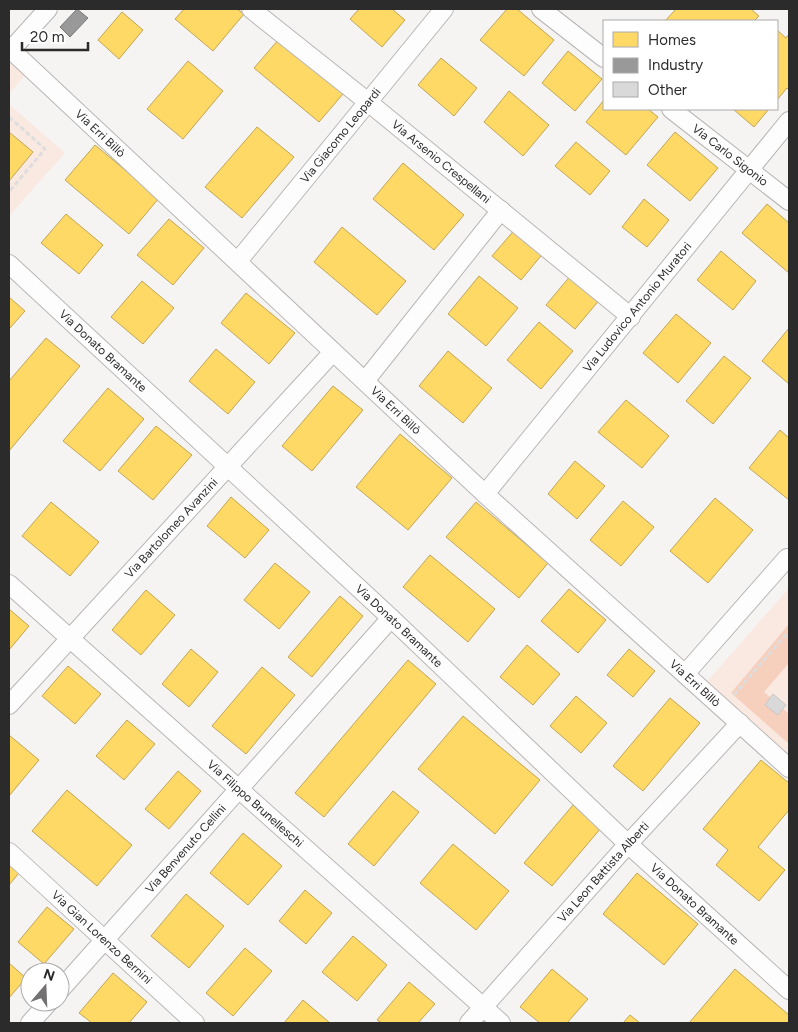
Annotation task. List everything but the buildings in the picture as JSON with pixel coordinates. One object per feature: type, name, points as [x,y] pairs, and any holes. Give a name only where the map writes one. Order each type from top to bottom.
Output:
[{"type":"street","points":[[10,49],[48,9]]},
{"type":"street","name":"Via Arsenio Crespellani","points":[[251,9],[631,317]]},
{"type":"street","name":"Via Giacomo Leopardi","points":[[238,261],[444,9]]},
{"type":"street","points":[[541,9],[603,57]]},
{"type":"street","name":"Via Erri Billò","points":[[10,49],[485,494],[789,768]]},
{"type":"street","name":"Via Carlo Sigonio","points":[[672,110],[789,201]]},
{"type":"street","name":"Via Ludovico Antonio Muratori","points":[[485,494],[789,121]]},
{"type":"street","points":[[365,381],[501,210]]},
{"type":"street","name":"Via Donato Bramante","points":[[9,264],[391,618],[628,844],[789,990]]},
{"type":"street","name":"Via Bartolomeo Avanzini","points":[[9,705],[334,352]]},
{"type":"street","points":[[685,674],[787,558]]},
{"type":"street","name":"Via Filippo Brunelleschi","points":[[9,584],[501,1023]]},
{"type":"street","name":"Via Benvenuto Cellini","points":[[70,979],[391,618]]},
{"type":"street","name":"Via Leon Battista Alberti","points":[[469,1023],[628,844],[740,723]]},
{"type":"street","name":"Via Gian Lorenzo Bernini","points":[[9,852],[195,1023]]},
{"type":"street","points":[[30,1023],[40,1012]]},
{"type":"path","points":[[9,117],[46,149],[9,192]]},
{"type":"path","points":[[723,708],[789,631]]},
{"type":"shaded area","points":[[9,59],[26,74],[9,94]]},
{"type":"shaded area","points":[[9,104],[65,153],[9,216]]},
{"type":"shaded area","points":[[789,588],[789,763],[702,687]]},
{"type":"shaded area","points":[[789,624],[789,663],[764,692],[789,714],[789,744],[731,693]]}]
